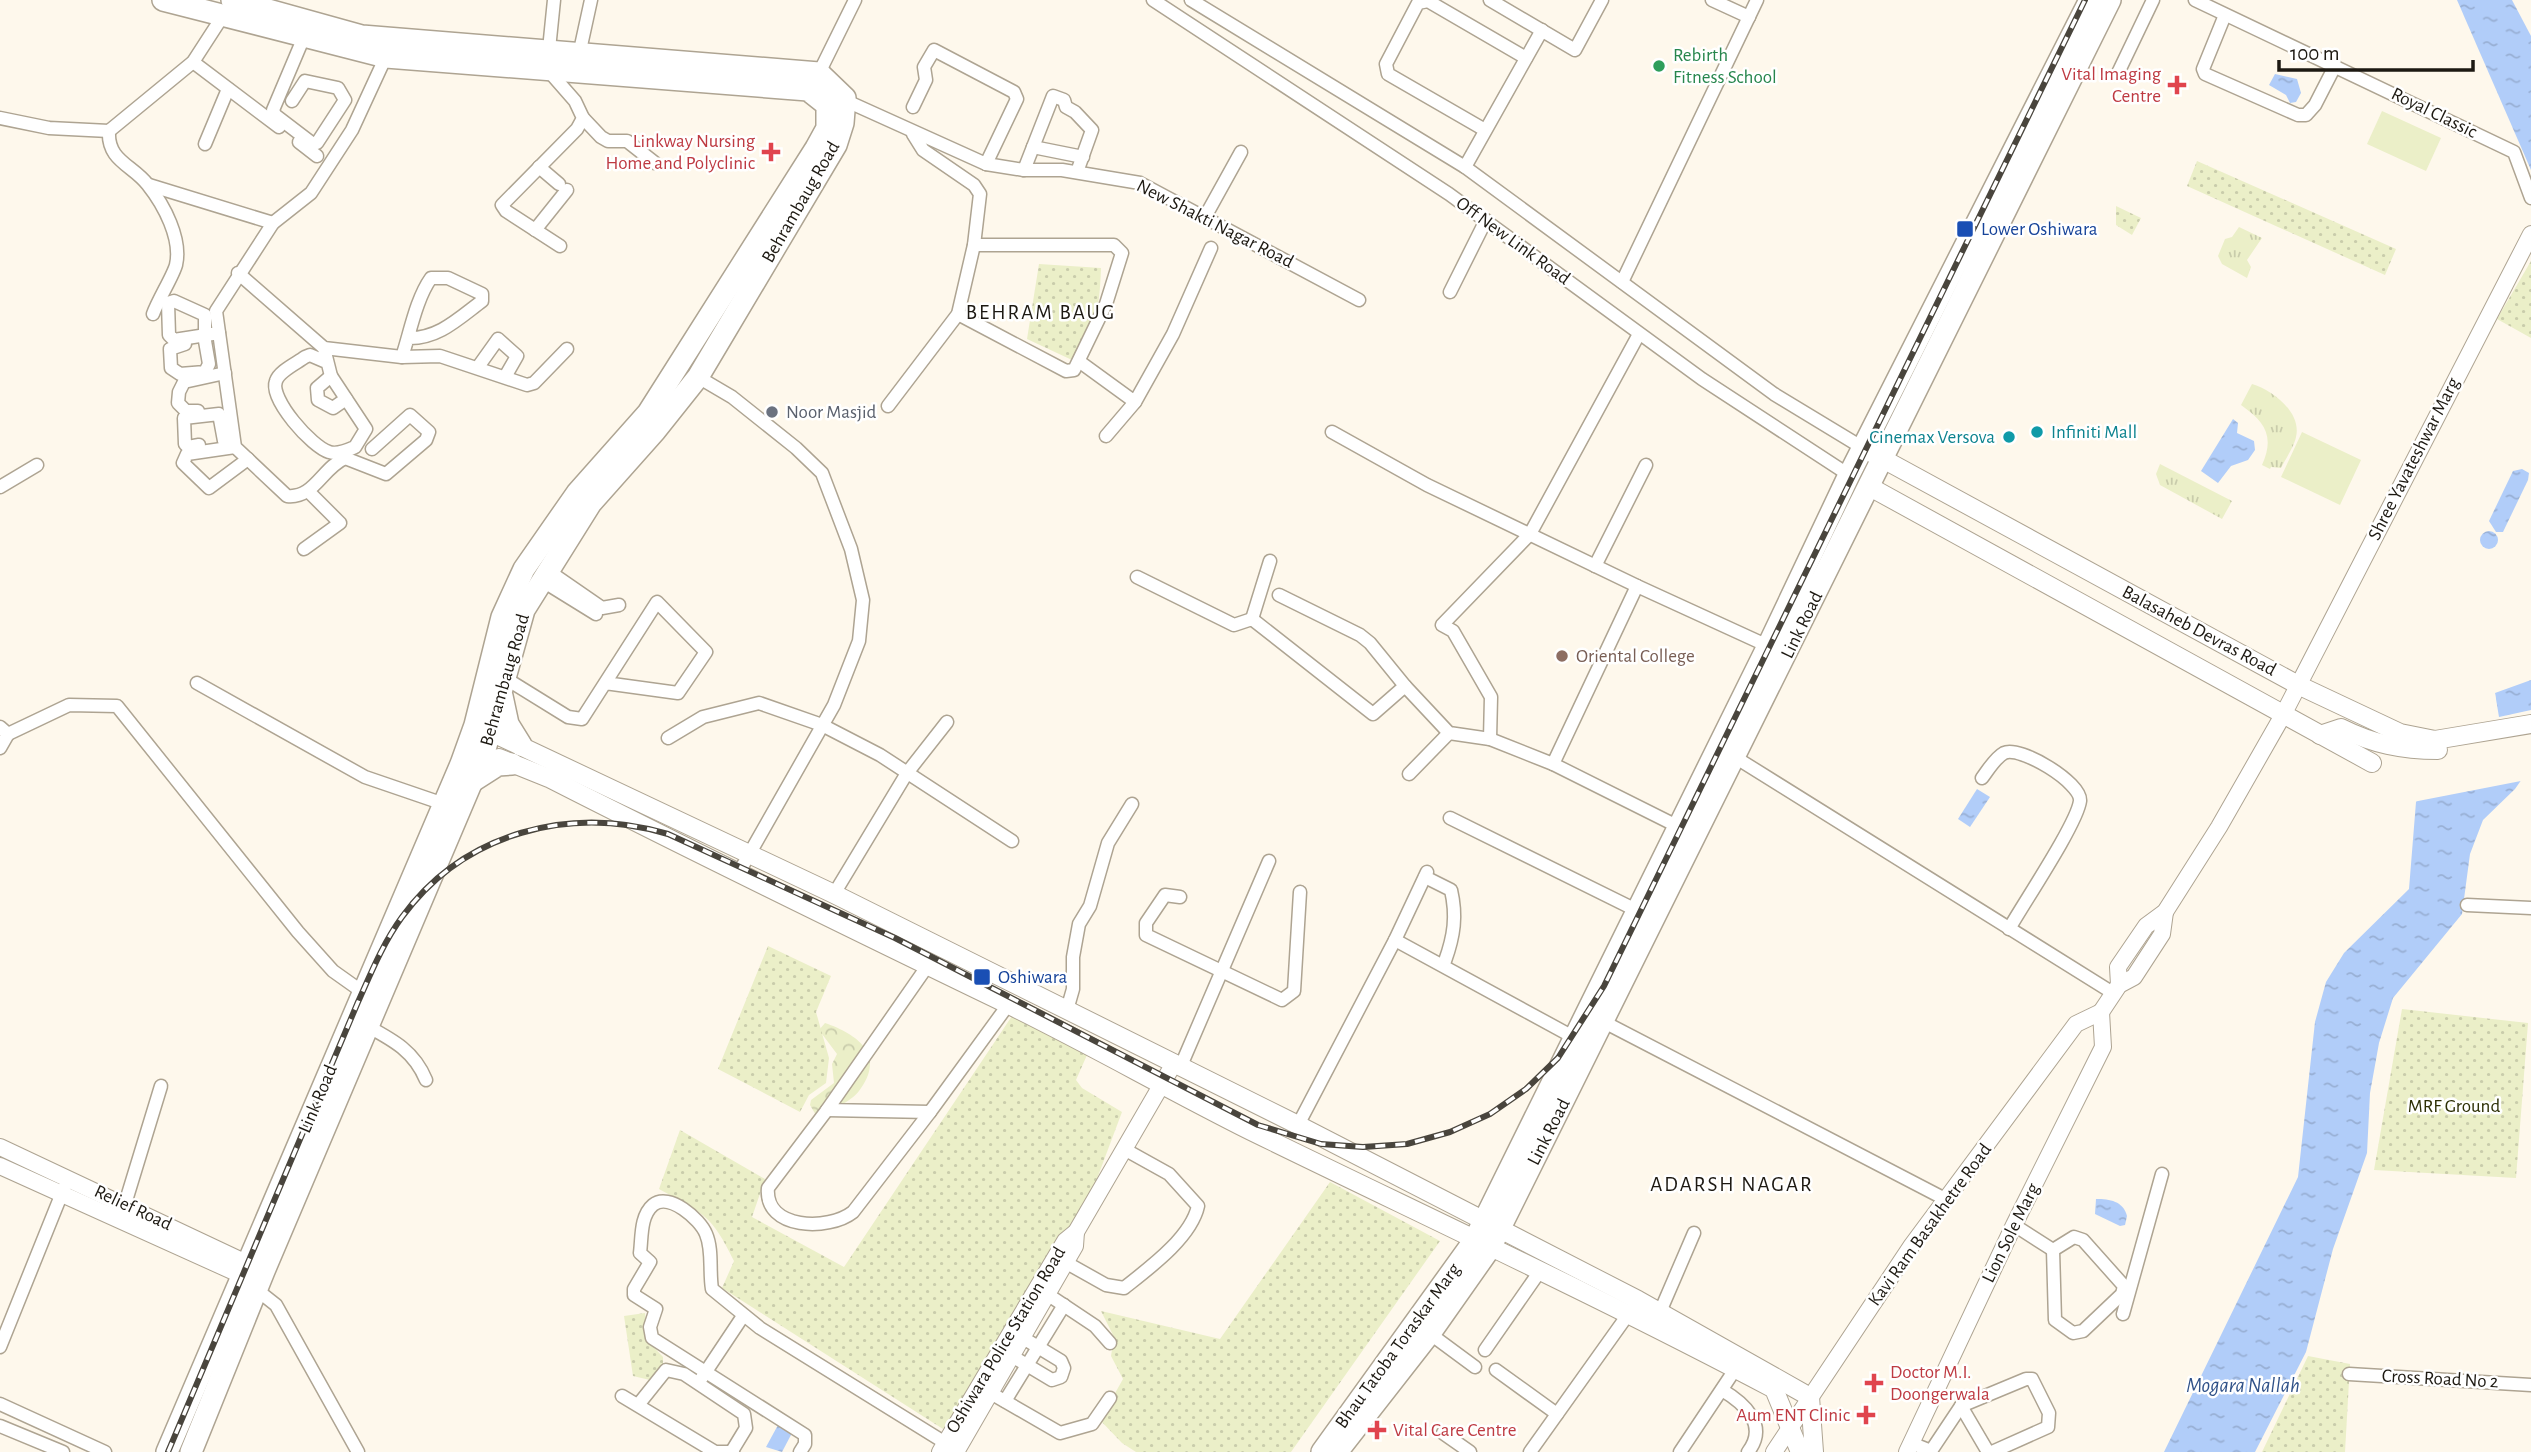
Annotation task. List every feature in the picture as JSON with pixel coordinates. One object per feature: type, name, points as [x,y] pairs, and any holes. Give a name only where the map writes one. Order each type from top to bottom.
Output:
[{"type":"main road","points":[[163,0],[228,5],[307,29],[362,36],[389,48],[548,61],[781,86],[808,90],[836,102]]},
{"type":"main road","name":"Link Road","points":[[1575,1051],[1604,1022],[1727,752],[1768,646],[1849,475],[2090,0]]},
{"type":"main road","name":"Link Road","points":[[1487,1235],[1679,827],[1727,752],[1870,487],[2109,0]]},
{"type":"main road","points":[[548,61],[579,55],[819,74],[836,102]]},
{"type":"main road","name":"Behrambaug Road","points":[[483,728],[503,684],[524,611],[544,575],[591,503],[655,431],[698,377],[836,145],[843,123],[836,102]]},
{"type":"main road","name":"Behrambaug Road","points":[[483,728],[502,617],[524,569],[577,493],[648,412],[817,148],[836,102]]},
{"type":"main road","name":"Balasaheb Devras Road","points":[[1863,448],[2298,685],[2400,733],[2435,740],[2531,724]]},
{"type":"main road","name":"Off New Link Road","points":[[1849,475],[1870,487]]},
{"type":"main road","name":"Balasaheb Devras Road","points":[[1870,487],[2372,763]]},
{"type":"main road","points":[[503,684],[508,724],[517,754]]},
{"type":"main road","points":[[476,762],[483,728],[551,779],[738,874],[926,968],[1008,1005],[1161,1086],[1487,1235],[1634,1306],[1739,1364],[1810,1397],[1814,1452]]},
{"type":"main road","points":[[2320,735],[2341,728],[2378,744],[2403,750],[2452,750],[2531,734]]},
{"type":"main road","points":[[476,762],[498,765],[517,754]]},
{"type":"main road","points":[[476,762],[517,754],[751,854],[1067,1010],[1176,1067],[1298,1125],[1487,1235],[1540,1271],[1634,1306],[1660,1312],[1774,1389],[1800,1452]]},
{"type":"main road","name":"Link Road","points":[[191,1452],[254,1277],[364,993],[444,804],[476,762]]},
{"type":"main road","name":"Link Road","points":[[167,1452],[254,1277],[367,1026],[476,762]]},
{"type":"main road","points":[[1334,1452],[1429,1333],[1487,1235]]},
{"type":"main road","name":"Bhau Tatoba Toraskar Marg","points":[[1334,1452],[1487,1235]]},
{"type":"street","points":[[554,0],[548,61],[583,118],[601,137],[608,141],[627,141],[655,163]]},
{"type":"street","points":[[579,55],[591,0]]},
{"type":"street","points":[[819,74],[855,0]]},
{"type":"street","name":"Off New Link Road","points":[[1153,0],[1486,220],[1702,379],[1849,475]]},
{"type":"street","points":[[1191,0],[1465,167],[1774,394],[1863,448]]},
{"type":"street","points":[[1490,0],[1575,50],[1602,0]]},
{"type":"street","points":[[1712,0],[1749,17]]},
{"type":"street","points":[[1622,282],[1757,0]]},
{"type":"street","points":[[2119,73],[2153,0]]},
{"type":"street","name":"Royal Classic","points":[[2195,0],[2514,152],[2531,198]]},
{"type":"street","points":[[1485,131],[1388,74],[1386,64],[1418,4],[1428,1],[1525,58]]},
{"type":"street","points":[[0,118],[49,128],[109,131],[192,62],[228,5]]},
{"type":"street","points":[[2225,15],[2203,69],[2205,74],[2298,115],[2306,115],[2315,105],[2335,66]]},
{"type":"street","points":[[292,101],[305,81],[311,80],[338,88],[345,100],[317,144],[313,144],[275,115],[273,110],[307,29]]},
{"type":"street","points":[[1465,167],[1542,30]]},
{"type":"street","points":[[372,449],[410,415],[429,432],[426,440],[386,474],[345,458],[329,466],[309,492],[297,497],[286,496],[244,461],[229,444],[225,373],[212,337],[216,311],[238,274],[273,223],[312,192],[352,130],[389,48]]},
{"type":"street","points":[[913,107],[926,80],[925,67],[934,50],[1014,92],[1017,99],[986,164]]},
{"type":"street","points":[[192,62],[317,156]]},
{"type":"street","points":[[205,144],[228,89]]},
{"type":"street","points":[[1024,170],[1053,96],[1064,100],[1066,107],[1075,112],[1092,130],[1077,172]]},
{"type":"street","name":"New Shakti Nagar Road","points":[[836,102],[986,164],[1024,170],[1077,172],[1140,183],[1359,300]]},
{"type":"street","points":[[560,246],[506,211],[502,205],[577,129],[583,118]]},
{"type":"street","points":[[109,131],[108,141],[113,153],[149,185],[165,212],[177,253],[172,274],[153,314]]},
{"type":"street","points":[[888,406],[958,314],[974,245],[980,194],[977,189],[923,150],[913,134]]},
{"type":"street","points":[[1032,147],[1083,157]]},
{"type":"street","points":[[1205,217],[1241,152]]},
{"type":"street","points":[[535,230],[563,187],[539,167]]},
{"type":"street","points":[[149,185],[273,223]]},
{"type":"street","points":[[1450,292],[1486,220]]},
{"type":"street","name":"Shree Yavateshwar Marg","points":[[2101,1012],[2116,989],[2134,977],[2162,934],[2165,912],[2219,827],[2283,715],[2531,234]]},
{"type":"street","points":[[958,314],[1066,371],[1074,370],[1107,303],[1122,253],[1120,247],[974,245]]},
{"type":"street","points":[[1105,436],[1135,402],[1173,334],[1211,248]]},
{"type":"street","points":[[238,274],[324,354],[331,376],[366,432],[355,447],[334,453],[324,450],[295,423],[278,401],[275,385],[279,375],[310,355],[324,354],[402,357],[440,356],[522,384],[534,383],[567,349]]},
{"type":"street","points":[[402,357],[408,338],[428,282],[434,276],[448,278],[482,294],[482,301],[441,332],[422,338],[408,338]]},
{"type":"street","points":[[1490,739],[1491,697],[1453,631],[1442,625],[1530,534],[1639,334]]},
{"type":"street","points":[[478,367],[498,339],[517,356],[505,377]]},
{"type":"street","points":[[1080,362],[1135,402]]},
{"type":"street","points":[[225,373],[184,382],[178,403],[186,411],[229,407]]},
{"type":"street","points":[[331,376],[317,388],[318,400],[332,408],[346,399]]},
{"type":"street","points":[[698,377],[732,397],[796,448],[822,473],[850,549],[863,600],[859,641],[834,705],[738,874]]},
{"type":"street","points":[[1332,432],[1427,485],[1768,646]]},
{"type":"street","points":[[229,444],[187,454],[183,463],[209,488],[244,461]]},
{"type":"street","points":[[0,487],[37,465]]},
{"type":"street","points":[[1595,566],[1646,465]]},
{"type":"street","points":[[304,549],[340,523],[309,492]]},
{"type":"street","points":[[1252,619],[1270,561]]},
{"type":"street","points":[[544,575],[602,608],[619,605]]},
{"type":"street","points":[[544,575],[596,614]]},
{"type":"street","points":[[1137,577],[1234,625],[1252,619]]},
{"type":"street","points":[[1553,764],[1637,586]]},
{"type":"street","points":[[1279,595],[1360,635],[1370,643],[1449,733],[1490,739],[1553,764],[1679,827]]},
{"type":"street","points":[[503,684],[568,717],[582,719],[657,602],[706,652],[678,694],[606,683]]},
{"type":"street","points":[[1252,619],[1373,714],[1405,686]]},
{"type":"street","points":[[197,683],[365,777],[444,804]]},
{"type":"street","points":[[668,738],[703,717],[759,703],[822,725],[907,773],[1012,841]]},
{"type":"street","points":[[0,748],[4,731],[69,705],[117,706],[298,932],[333,971],[364,993]]},
{"type":"street","points":[[834,894],[907,773],[947,722]]},
{"type":"street","points":[[1409,774],[1449,733]]},
{"type":"street","points":[[1983,778],[2004,753],[2014,751],[2033,758],[2069,782],[2078,790],[2081,798],[2073,821],[2009,929]]},
{"type":"street","points":[[1727,752],[2009,929],[2116,989]]},
{"type":"street","points":[[1067,1010],[1073,989],[1073,957],[1079,924],[1090,906],[1108,843],[1132,804]]},
{"type":"street","points":[[1450,818],[1638,911]]},
{"type":"street","points":[[1176,1067],[1222,971],[1269,861]]},
{"type":"street","points":[[1298,1125],[1426,875],[1451,890],[1455,909],[1454,928],[1446,961]]},
{"type":"street","points":[[1180,897],[1165,895],[1146,923],[1146,934],[1282,1000],[1290,997],[1294,991],[1300,892]]},
{"type":"street","points":[[2467,905],[2531,908]]},
{"type":"street","points":[[1395,940],[1575,1051]]},
{"type":"street","points":[[926,968],[827,1111],[768,1188],[767,1197],[776,1212],[796,1223],[829,1224],[843,1220],[853,1213],[1008,1005]]},
{"type":"street","name":"Kavi Ram Basakhetre Road","points":[[1774,1452],[1790,1424],[1945,1199],[2076,1024],[2101,1012]]},
{"type":"street","name":"Lion Sole Marg","points":[[1909,1447],[2014,1224],[2103,1047],[2101,1012]]},
{"type":"street","points":[[1604,1022],[1945,1199]]},
{"type":"street","points":[[367,1026],[401,1044],[412,1056],[426,1080]]},
{"type":"street","name":"Oshiwara Police Station Road","points":[[950,1449],[1017,1334],[1065,1241],[1076,1232],[1161,1086],[1176,1067]]},
{"type":"street","points":[[125,1204],[161,1086]]},
{"type":"street","points":[[827,1111],[930,1112]]},
{"type":"street","name":"Relief Road","points":[[0,1147],[125,1204],[254,1277]]},
{"type":"street","points":[[1065,1262],[1105,1286],[1118,1290],[1163,1256],[1193,1220],[1198,1206],[1169,1174],[1124,1149]]},
{"type":"street","name":"Relief Road","points":[[0,1167],[254,1277]]},
{"type":"street","points":[[2123,1314],[2162,1174]]},
{"type":"street","points":[[0,1347],[69,1178]]},
{"type":"street","points":[[622,1396],[715,1452],[733,1452],[746,1429],[744,1414],[656,1343],[650,1331],[656,1309],[634,1295],[634,1289],[650,1262],[640,1253],[644,1218],[653,1205],[663,1201],[676,1205],[691,1215],[706,1233],[712,1289],[743,1315],[950,1449]]},
{"type":"street","points":[[2014,1224],[2053,1250]]},
{"type":"street","name":"Oshiwara Police Station Road","points":[[1017,1334],[1047,1294],[1075,1246],[1076,1232]]},
{"type":"street","points":[[1660,1312],[1695,1233]]},
{"type":"street","points":[[2074,1237],[2083,1240],[2124,1286],[2122,1294],[2083,1331],[2073,1333],[2055,1320],[2053,1250],[2074,1237]]},
{"type":"street","points":[[1485,1350],[1540,1271]]},
{"type":"street","points":[[254,1277],[276,1305],[358,1452]]},
{"type":"street","points":[[1047,1294],[1095,1326],[1110,1343]]},
{"type":"street","points":[[1005,1401],[1064,1305]]},
{"type":"street","points":[[1530,1452],[1634,1306]]},
{"type":"street","points":[[701,1378],[743,1315]]},
{"type":"street","points":[[1429,1333],[1475,1367]]},
{"type":"street","points":[[1006,1353],[1052,1380],[1061,1377],[1064,1368],[1061,1361],[1017,1334]]},
{"type":"street","points":[[1680,1452],[1739,1364]]},
{"type":"street","points":[[638,1405],[666,1370],[701,1378],[805,1435],[800,1452]]},
{"type":"street","points":[[1496,1370],[1557,1413]]},
{"type":"street","name":"Cross Road No 2","points":[[2349,1374],[2531,1385]]},
{"type":"street","points":[[1909,1447],[1931,1452],[1961,1406],[2026,1378],[2032,1379],[2049,1413],[2048,1427],[1990,1452],[1961,1406]]},
{"type":"street","points":[[985,1389],[1060,1433],[1092,1424],[1110,1398]]},
{"type":"street","points":[[1722,1390],[1743,1403],[1752,1415],[1754,1440],[1748,1452]]},
{"type":"street","points":[[0,1404],[105,1452]]},
{"type":"street","points":[[0,1426],[63,1452]]},
{"type":"street","points":[[1443,1433],[1470,1452]]},
{"type":"green space","points":[[2382,111],[2441,138],[2426,171],[2367,144]]},
{"type":"green space","points":[[2197,161],[2396,249],[2385,275],[2187,186]]},
{"type":"green space","points":[[2116,206],[2141,218],[2132,235],[2116,225]]},
{"type":"green space","points":[[2239,227],[2262,238],[2247,260],[2251,267],[2247,278],[2222,264],[2218,256],[2225,239],[2232,237]]},
{"type":"green space","points":[[2531,261],[2531,338],[2497,319]]},
{"type":"green space","points":[[1039,264],[1101,268],[1096,318],[1087,342],[1072,360],[1027,339]]},
{"type":"green space","points":[[2252,384],[2268,391],[2284,403],[2294,419],[2297,428],[2295,441],[2281,468],[2270,469],[2262,465],[2268,446],[2265,430],[2256,417],[2241,405]]},
{"type":"green space","points":[[2302,432],[2361,460],[2340,505],[2281,477]]},
{"type":"green space","points":[[2160,464],[2232,501],[2222,519],[2160,485],[2156,474]]},
{"type":"green space","points":[[768,946],[831,976],[816,1012],[829,1058],[826,1083],[809,1095],[800,1112],[718,1069]]},
{"type":"green space","name":"MRF Ground","points":[[2402,1009],[2528,1023],[2516,1178],[2374,1170]]},
{"type":"green space","points":[[1012,1016],[1087,1055],[1076,1080],[1082,1088],[1122,1112],[1083,1216],[943,1429],[722,1288],[734,1261],[719,1234],[696,1210],[659,1189],[680,1130],[765,1179],[752,1217],[844,1267]]},
{"type":"green space","points":[[825,1023],[857,1040],[869,1057],[870,1067],[867,1078],[851,1099],[817,1117],[810,1105],[811,1100],[834,1083],[832,1064],[837,1054],[819,1030]]},
{"type":"green space","points":[[1330,1182],[1440,1241],[1291,1452],[1136,1452],[1122,1443],[1100,1420],[1123,1379],[1111,1356],[1114,1337],[1101,1311],[1220,1339]]},
{"type":"green space","points":[[645,1313],[648,1341],[663,1357],[663,1367],[650,1380],[633,1376],[624,1316]]},
{"type":"green space","points":[[2308,1356],[2350,1364],[2345,1452],[2262,1452]]},
{"type":"water","points":[[2457,0],[2512,0],[2531,36],[2531,170]]},
{"type":"water","points":[[2275,74],[2297,79],[2301,93],[2296,102],[2290,103],[2286,95],[2269,85]]},
{"type":"water","points":[[2233,419],[2238,423],[2237,433],[2254,441],[2255,450],[2248,460],[2231,466],[2218,483],[2201,471]]},
{"type":"water","points":[[2522,469],[2529,473],[2528,480],[2503,532],[2496,532],[2489,521],[2513,471]]},
{"type":"water","points":[[2489,531],[2495,534],[2498,540],[2495,546],[2489,549],[2483,546],[2480,540],[2483,534]]},
{"type":"water","name":"Mogara Nallah","points":[[2531,680],[2531,766],[2515,789],[2483,820],[2470,854],[2462,914],[2393,998],[2379,1043],[2370,1093],[2367,1153],[2333,1249],[2306,1352],[2255,1452],[2164,1452],[2298,1177],[2315,1022],[2326,982],[2344,953],[2409,889],[2416,802],[2426,782],[2497,712],[2495,693]]},
{"type":"water","points":[[1977,789],[1990,797],[1970,827],[1958,819]]},
{"type":"water","points":[[2096,1199],[2111,1200],[2119,1204],[2127,1216],[2125,1225],[2120,1226],[2095,1214]]},
{"type":"water","points":[[778,1425],[792,1433],[782,1452],[766,1447]]},
{"type":"pier","points":[[2495,693],[2499,717],[2531,710],[2531,773],[2526,780],[2413,802],[2437,754],[2463,726],[2493,710],[2491,694]]},
{"type":"railway","points":[[168,1452],[358,1002],[389,937],[427,888],[456,864],[488,846],[522,833],[557,825],[594,823],[631,826],[668,834],[895,938],[1258,1125],[1321,1144],[1363,1147],[1407,1144],[1450,1132],[1490,1114],[1526,1089],[1558,1058],[1604,986],[2085,0]]},
{"type":"place","name":"Rebirth Fitness School","points":[[1659,66]]},
{"type":"place","name":"Vital Imaging Centre","points":[[2177,85]]},
{"type":"place","name":"Linkway Nursing Home and Polyclinic","points":[[771,152]]},
{"type":"place","name":"Lower Oshiwara","points":[[1965,229]]},
{"type":"place","name":"Noor Masjid","points":[[772,412]]},
{"type":"place","name":"Infiniti Mall","points":[[2037,432]]},
{"type":"place","name":"Cinemax Versova","points":[[2009,437]]},
{"type":"place","name":"Oriental College","points":[[1562,656]]},
{"type":"place","name":"Oshiwara","points":[[982,977]]},
{"type":"place","name":"Doctor M.I. Doongerwala","points":[[1874,1383]]},
{"type":"place","name":"Aum ENT Clinic","points":[[1866,1415]]},
{"type":"place","name":"Vital Care Centre","points":[[1377,1430]]},
{"type":"district","name":"BEHRAM BAUG","points":[[1041,312]]},
{"type":"district","name":"ADARSH NAGAR","points":[[1732,1184]]}]
